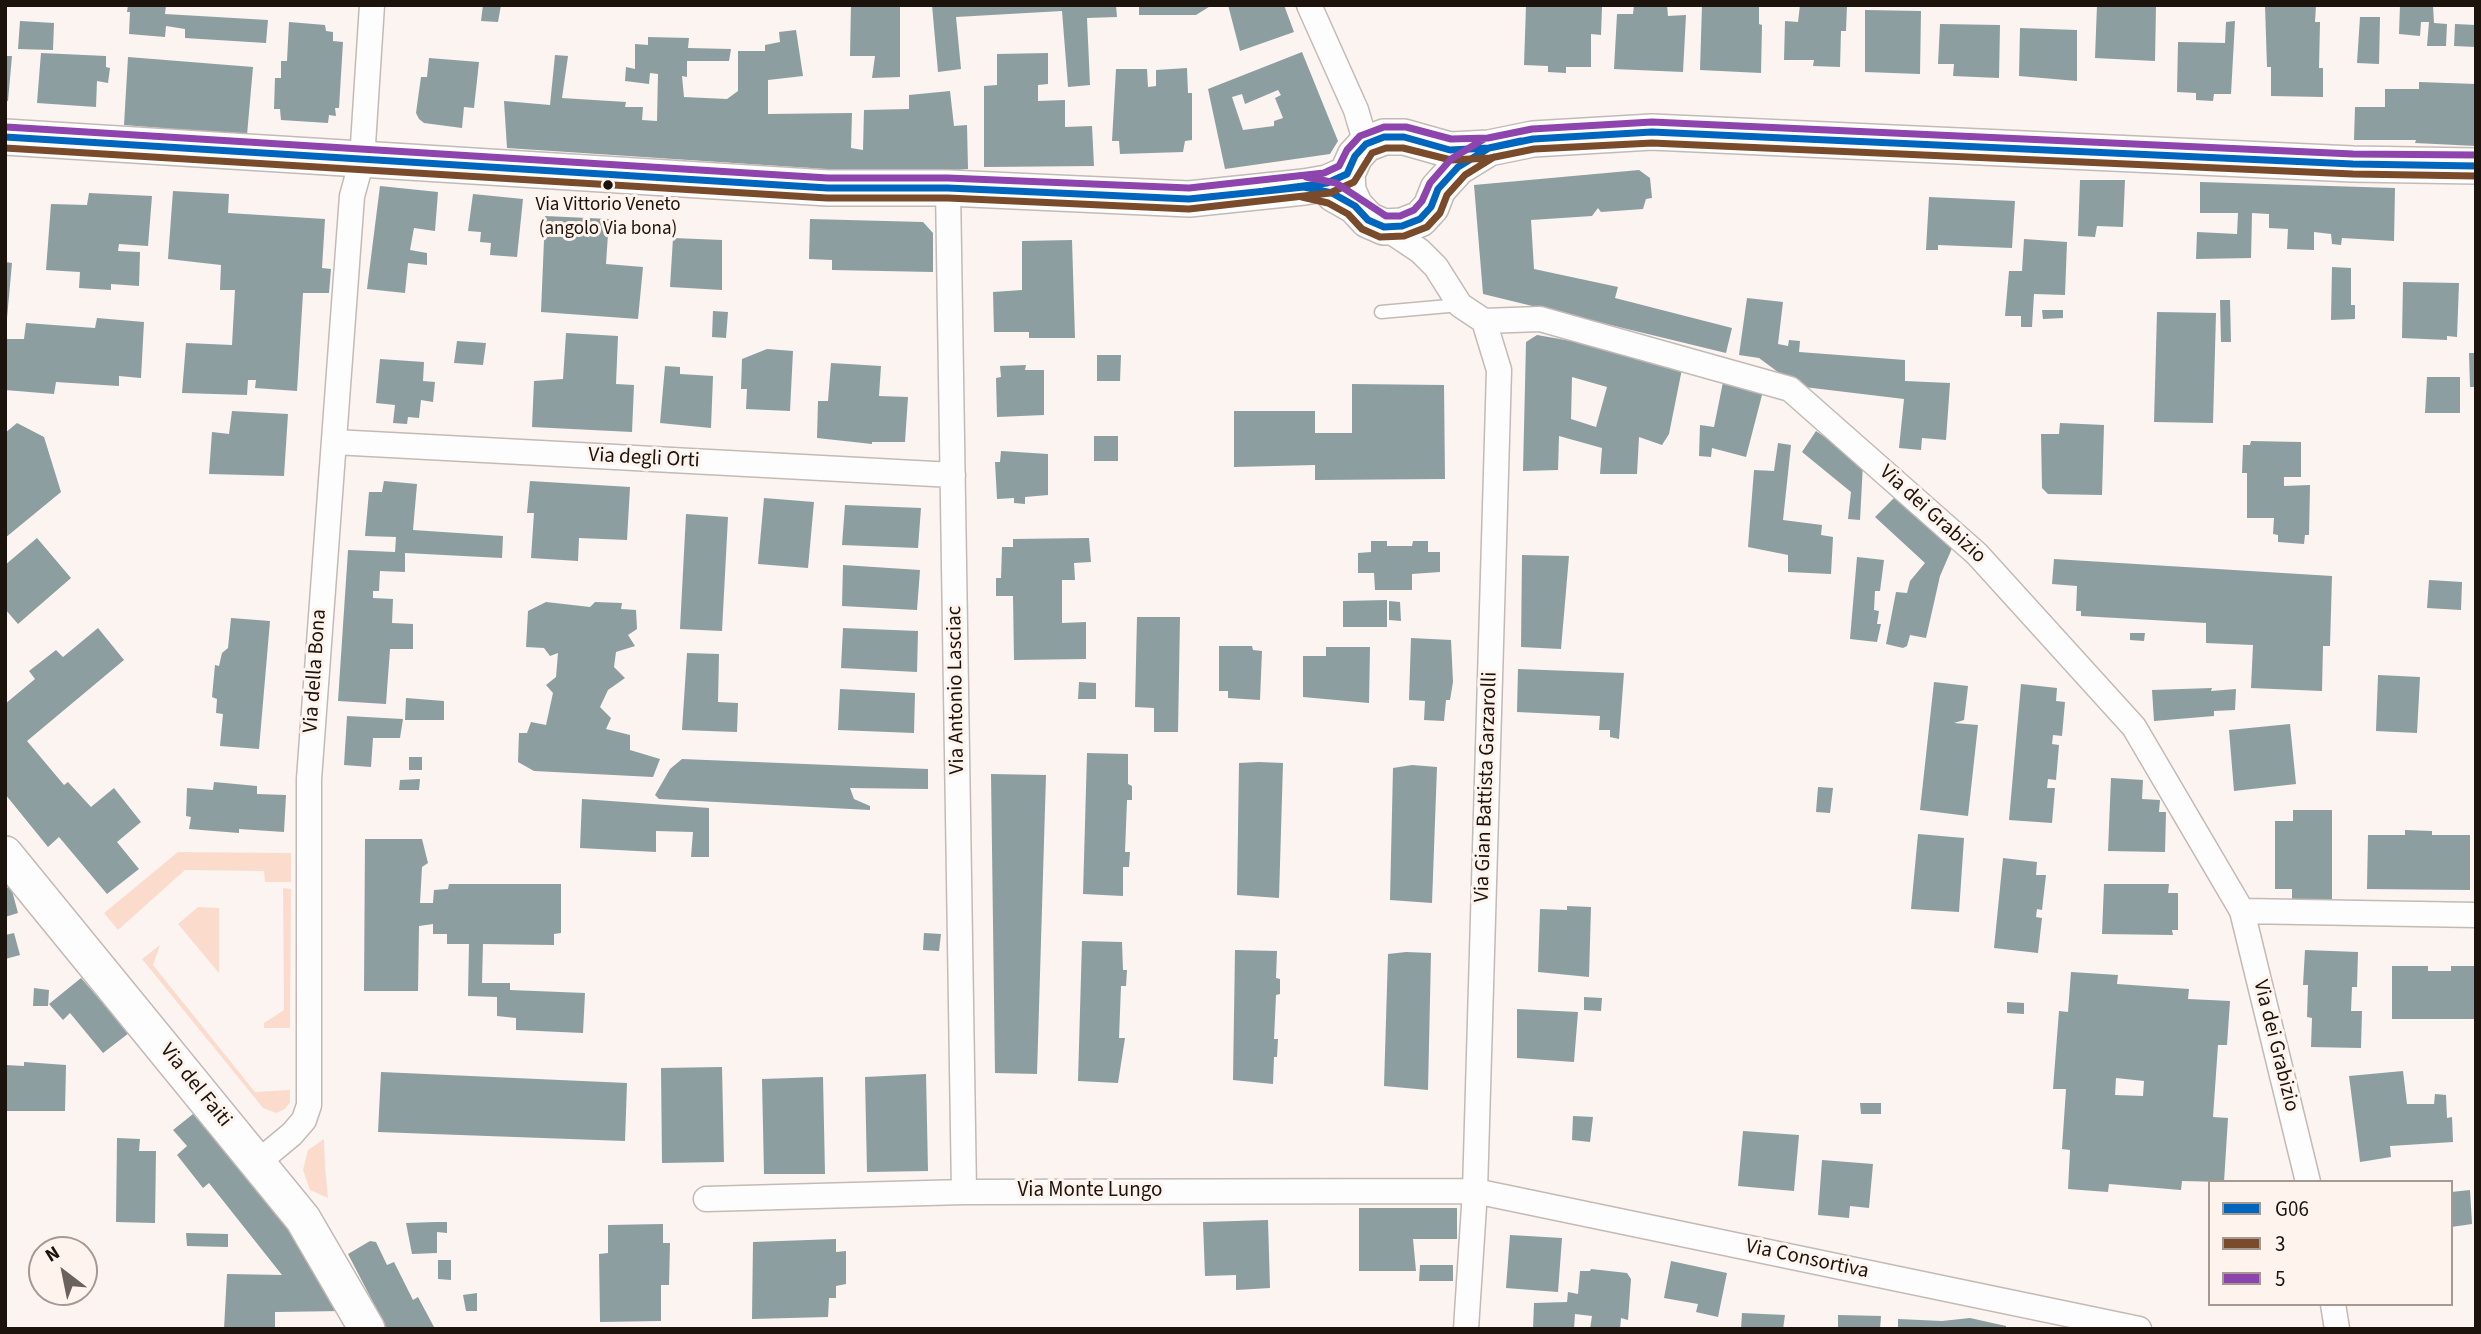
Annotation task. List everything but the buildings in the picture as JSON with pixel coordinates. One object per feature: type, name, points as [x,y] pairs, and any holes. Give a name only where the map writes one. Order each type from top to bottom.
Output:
[{"type":"main road","points":[[1489,148],[1458,167],[1420,219],[1402,226],[1384,227],[1368,220],[1351,190],[1355,156],[1375,141],[1404,137],[1450,150],[1489,148],[1533,139],[1652,132],[2339,163],[2476,166]]},
{"type":"main road","points":[[5,138],[828,188],[948,188],[1189,199],[1327,183],[1351,190]]},
{"type":"main road","points":[[1419,142],[1433,156],[1435,198]]},
{"type":"main road","name":"Via del Faiti","points":[[5,855],[303,1219],[367,1329]]},
{"type":"street","name":"Via della Bona","points":[[257,1163],[304,1121],[309,1105],[309,779],[352,196],[362,160],[372,5]]},
{"type":"street","points":[[1309,5],[1356,110],[1375,141]]},
{"type":"street","name":"Via Antonio Lasciac","points":[[948,188],[964,1192]]},
{"type":"street","points":[[1435,198],[1429,236],[1437,267]]},
{"type":"street","points":[[1384,227],[1411,243],[1437,267],[1460,305],[1484,321]]},
{"type":"street","name":"Via dei Grabizio","points":[[1484,321],[1540,319],[1790,389],[1977,554],[2134,727],[2242,911],[2308,1180]]},
{"type":"street","name":"Via Gian Battista Garzarolli","points":[[1466,1329],[1475,1191],[1499,370],[1484,321]]},
{"type":"street","name":"Via degli Orti","points":[[334,442],[954,475]]},
{"type":"street","points":[[2242,911],[2476,915]]},
{"type":"street","name":"Via Monte Lungo","points":[[706,1199],[964,1192],[1475,1191]]},
{"type":"street","name":"Via Consortiva","points":[[1475,1191],[2140,1329]]},
{"type":"street","points":[[2333,1306],[2337,1329]]},
{"type":"lane","points":[[1381,312],[1460,305]]},
{"type":"shaded area","points":[[178,852],[291,853],[291,882],[265,882],[264,871],[185,870],[118,930],[104,913]]},
{"type":"shaded area","points":[[283,888],[291,889],[290,1028],[264,1028],[264,1023],[284,1010]]},
{"type":"shaded area","points":[[198,907],[219,908],[219,973],[178,924]]},
{"type":"shaded area","points":[[160,945],[153,965],[255,1092],[290,1090],[290,1102],[285,1109],[276,1113],[263,1108],[142,959]]},
{"type":"shaded area","points":[[324,1139],[328,1198],[310,1190],[303,1170],[308,1150]]},
{"type":"transit line","name":"5","points":[[6,127],[828,178],[948,178],[1189,188],[1324,173],[1339,166],[1347,150],[1360,136],[1384,127],[1406,127],[1451,139],[1488,138],[1532,129],[1652,122],[2353,154],[2476,155]]},
{"type":"transit line","name":"G06","points":[[5,137],[828,188],[948,188],[1189,199],[1304,187],[1332,193],[1355,206],[1368,220],[1384,227],[1402,226],[1420,219],[1431,207],[1438,189],[1458,167],[1489,148],[1533,139],[1652,132],[2353,164],[2476,166]]},
{"type":"transit line","name":"G06","points":[[1264,191],[1327,183],[1347,174],[1355,156],[1366,144],[1384,137],[1404,137],[1450,150],[1489,148],[1521,141]]},
{"type":"transit line","name":"5","points":[[1306,177],[1336,183],[1386,216],[1400,216],[1414,210],[1422,201],[1430,183],[1451,159],[1484,139]]},
{"type":"transit line","name":"3","points":[[5,148],[827,198],[948,198],[1189,209],[1330,193],[1354,182],[1372,153],[1386,148],[1403,148],[1451,160],[1490,158],[1534,149],[1652,143],[2353,174],[2476,176]]},
{"type":"transit line","name":"3","points":[[1302,197],[1328,203],[1348,214],[1362,229],[1380,237],[1404,236],[1427,227],[1440,213],[1447,195],[1465,175],[1494,157]]},
{"type":"place","name":"Via Vittorio Veneto (angolo Via bona)","points":[[608,185]]}]
